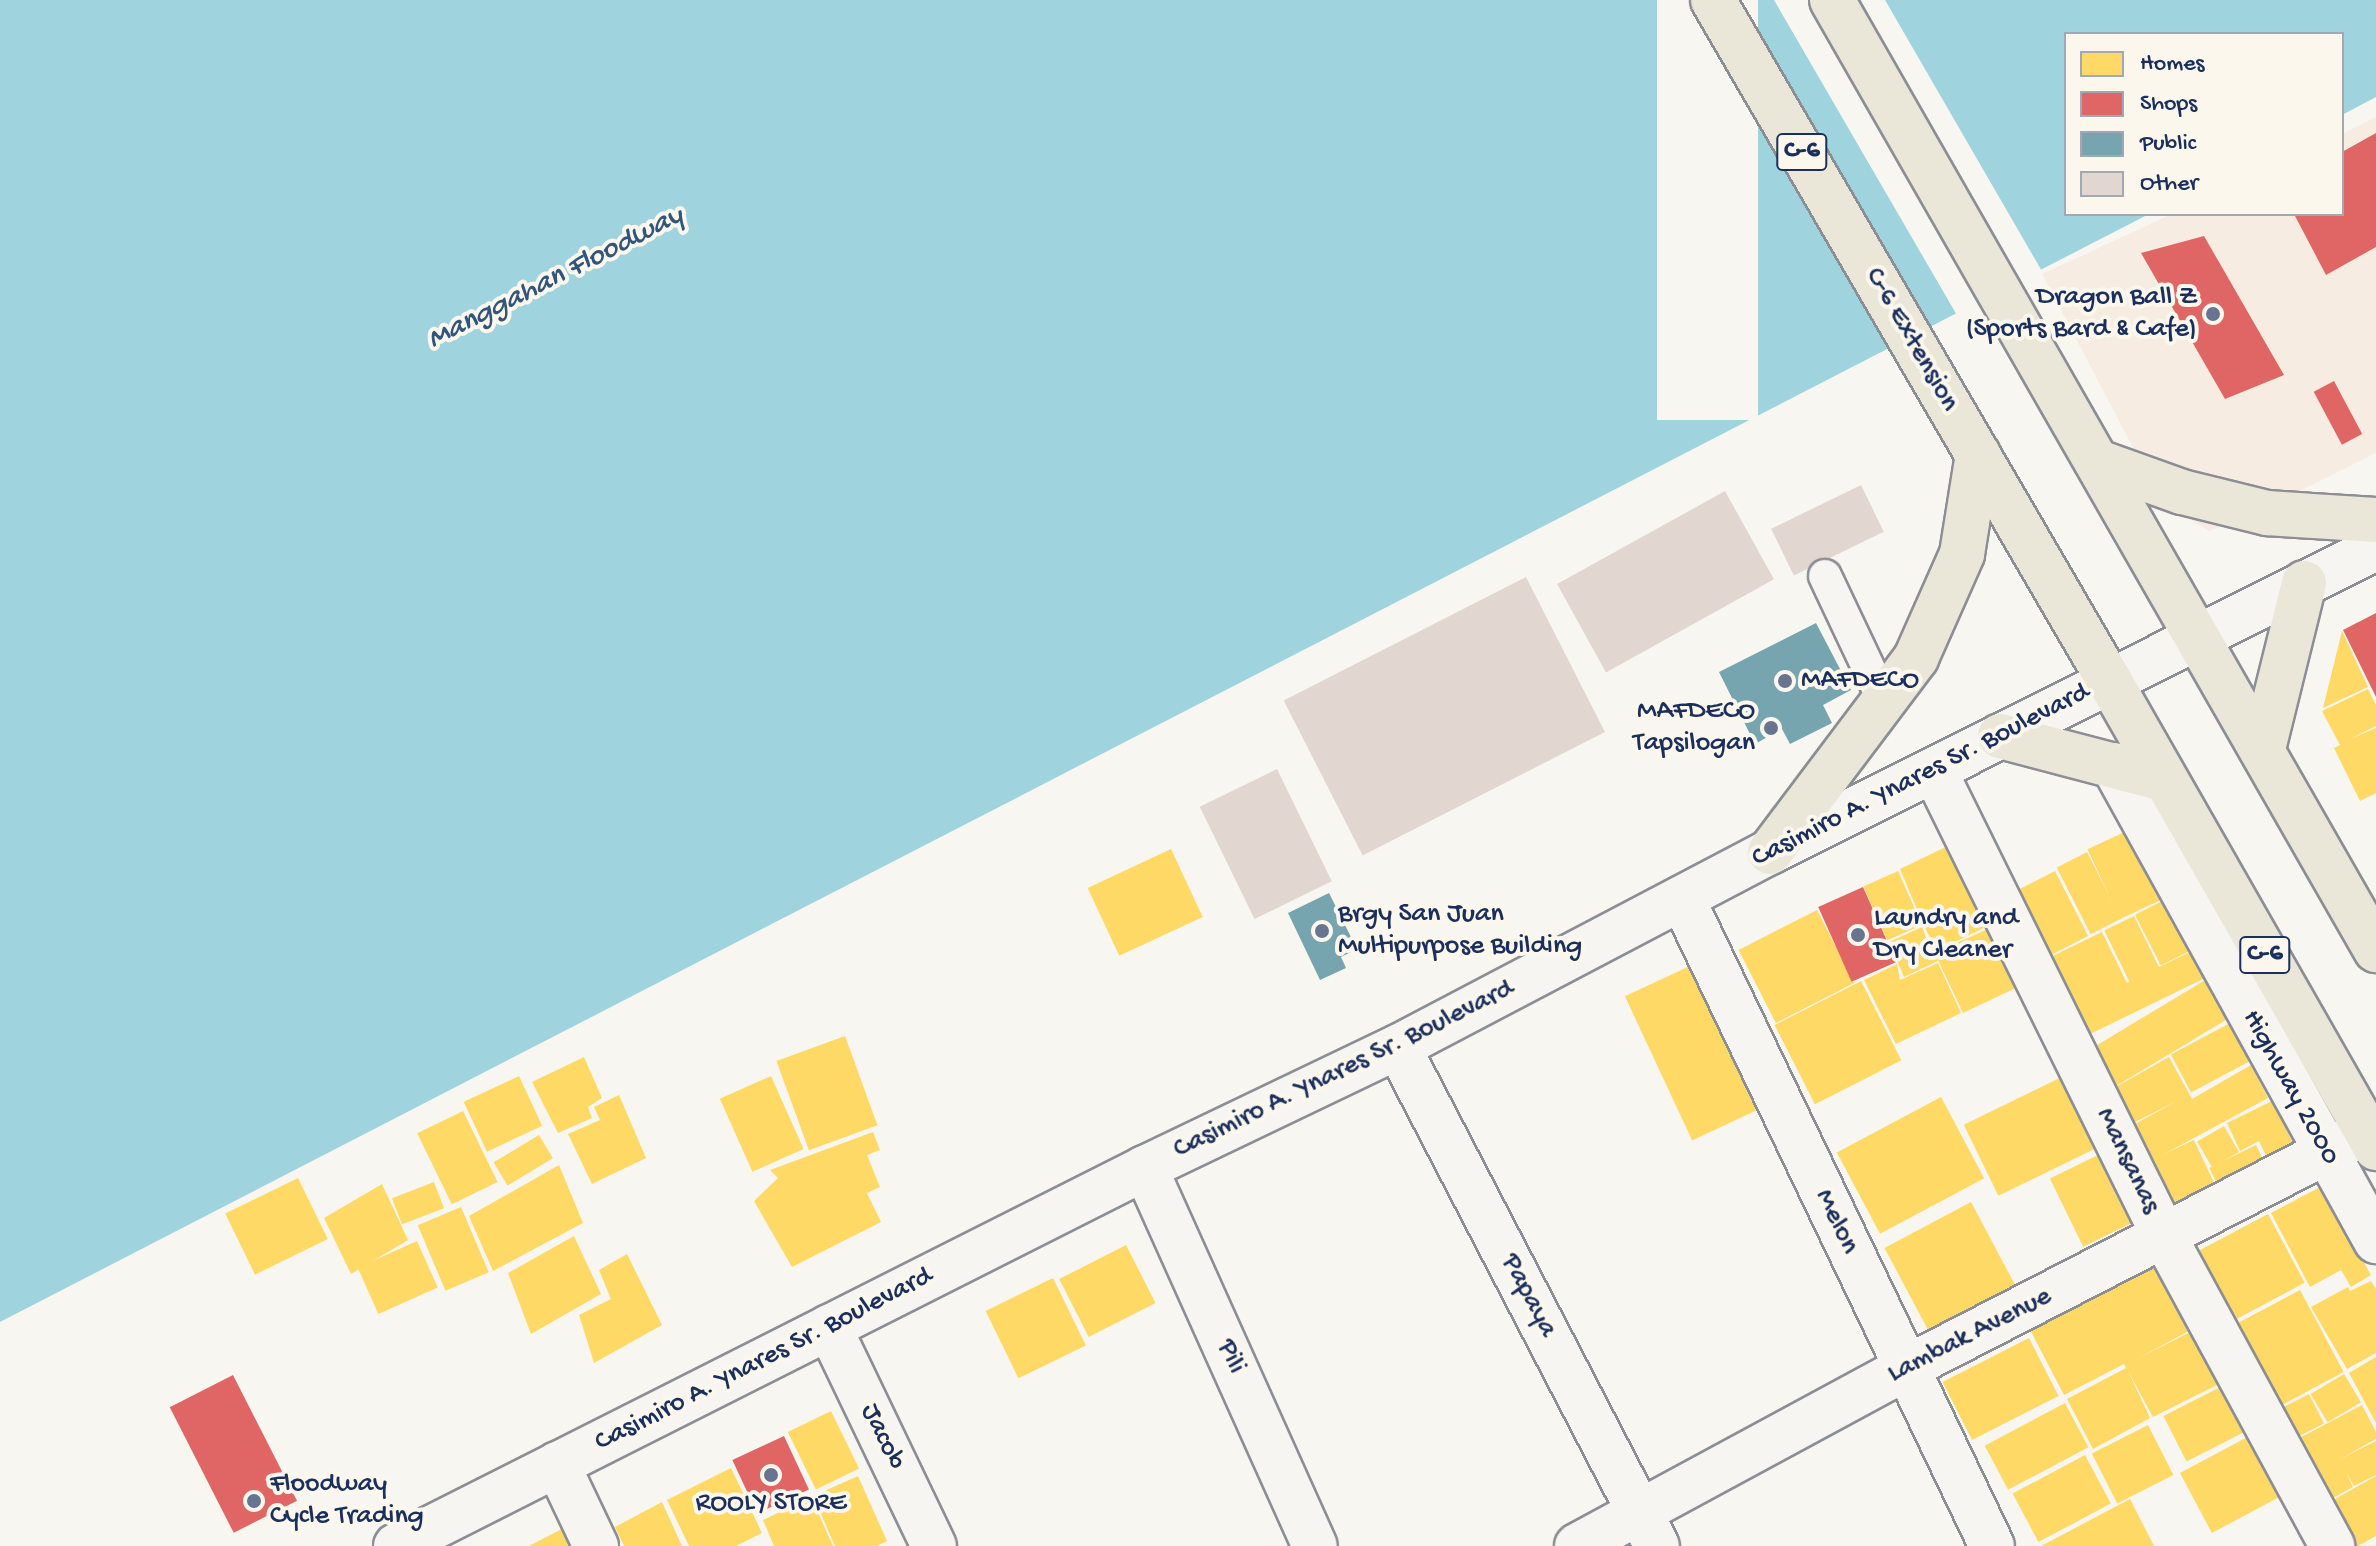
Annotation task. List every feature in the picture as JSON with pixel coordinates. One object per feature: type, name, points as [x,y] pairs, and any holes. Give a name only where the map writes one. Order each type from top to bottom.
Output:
[{"type":"main road","name":"C-6 Extension","points":[[1713,0],[2109,680]]},
{"type":"main road","points":[[1832,0],[2199,636],[2376,950]]},
{"type":"main road","points":[[2091,450],[2182,492],[2267,513],[2376,520]]},
{"type":"main road","points":[[1770,852],[1916,658],[1962,554],[1978,454]]},
{"type":"main road","points":[[2263,749],[2304,583]]},
{"type":"main road","name":"Highway 2000","points":[[2109,680],[2371,1140]]},
{"type":"main road","points":[[2000,736],[2164,779]]},
{"type":"street","name":"Casimiro A. Ynares Sr. Boulevard","points":[[396,1546],[1145,1168],[1398,1047],[1770,852],[2376,548]]},
{"type":"street","name":"Highway 2000","points":[[2113,765],[2376,1241]]},
{"type":"street","name":"Mansanas","points":[[1934,770],[2164,1236],[2332,1546]]},
{"type":"street","name":"Melon","points":[[1682,898],[1992,1546]]},
{"type":"street","name":"Papaya","points":[[1398,1047],[1649,1529]]},
{"type":"street","name":"Lambak Avenue","points":[[1577,1546],[1649,1529],[1906,1368],[2325,1153],[2371,1140]]},
{"type":"street","name":"Pili","points":[[1145,1168],[1315,1546]]},
{"type":"street","name":"Jacob","points":[[829,1327],[934,1546]]},
{"type":"street","points":[[557,1464],[596,1546]]},
{"type":"lane","points":[[1825,576],[1884,701]]},
{"type":"shaded area","points":[[2376,117],[2376,453],[2254,514],[2209,531],[2161,501],[2042,274],[2168,216],[2344,216],[2344,133]]},
{"type":"water","name":"Manggahan Floodway","points":[[0,0],[2376,0],[2376,97],[2344,114],[2344,32],[2064,32],[2064,216],[2145,216],[0,1322]]},
{"type":"pier","points":[[1657,0],[1758,0],[1758,420],[1657,420]]},
{"type":"pier","points":[[1774,0],[1885,0],[2043,273],[1958,317]]},
{"type":"building: Homes","points":[[2342,631],[2368,687],[2323,708]]},
{"type":"building: Homes","points":[[2368,689],[2376,705],[2376,726],[2350,739],[2376,728],[2376,793],[2360,801],[2334,748],[2340,745],[2322,711]]},
{"type":"building: Homes","points":[[2131,829],[2164,899],[2120,919],[2087,849]]},
{"type":"building: Homes","points":[[1956,842],[1975,884],[1963,890],[1976,885],[1994,923],[1936,951],[1923,923],[1932,919],[1927,909],[1919,914],[1900,869]]},
{"type":"building: Homes","points":[[1171,849],[1203,917],[1119,956],[1088,888]]},
{"type":"building: Homes","points":[[2087,852],[2121,919],[2091,934],[2057,867]]},
{"type":"building: Homes","points":[[1898,871],[1922,925],[1887,940],[1863,886]]},
{"type":"building: Homes","points":[[2055,871],[2088,936],[2044,959],[2010,894]]},
{"type":"building: Homes","points":[[2168,898],[2194,949],[2161,966],[2135,915]]},
{"type":"building: Homes","points":[[1817,910],[1854,983],[1776,1023],[1739,950]]},
{"type":"building: Homes","points":[[2134,916],[2159,968],[2130,983],[2104,930]]},
{"type":"building: Homes","points":[[1997,925],[2024,984],[1963,1013],[1937,958],[1938,961],[1904,977],[1889,942],[1922,927],[1932,954]]},
{"type":"building: Homes","points":[[2102,932],[2128,985],[2070,1013],[2044,960]]},
{"type":"building: Homes","points":[[2194,950],[2207,977],[2080,1039],[2067,1012]]},
{"type":"building: Homes","points":[[1938,963],[1961,1013],[1896,1044],[1864,980],[1897,964],[1900,980]]},
{"type":"building: Homes","points":[[1692,965],[1759,1109],[1692,1140],[1625,996]]},
{"type":"building: Homes","points":[[2207,979],[2230,1018],[2106,1092],[2083,1054]]},
{"type":"building: Homes","points":[[1861,981],[1901,1060],[1815,1104],[1775,1025]]},
{"type":"building: Homes","points":[[2230,1023],[2250,1061],[2191,1092],[2171,1054]]},
{"type":"building: Homes","points":[[845,1036],[877,1125],[809,1150],[776,1061]]},
{"type":"building: Homes","points":[[584,1057],[602,1098],[588,1107],[592,1118],[558,1133],[532,1082]]},
{"type":"building: Homes","points":[[2169,1057],[2192,1099],[2251,1065],[2268,1098],[2144,1165],[2124,1130],[2177,1101],[2123,1128],[2105,1093]]},
{"type":"building: Homes","points":[[2068,1074],[2103,1145],[1998,1196],[1964,1125]]},
{"type":"building: Homes","points":[[519,1076],[542,1126],[487,1152],[464,1102]]},
{"type":"building: Homes","points":[[771,1076],[804,1149],[752,1172],[720,1099]]},
{"type":"building: Homes","points":[[619,1095],[646,1158],[592,1184],[568,1134],[600,1120],[594,1107]]},
{"type":"building: Homes","points":[[1941,1097],[1984,1178],[1880,1234],[1837,1152]]},
{"type":"building: Homes","points":[[2272,1101],[2299,1155],[2272,1168],[2259,1141],[2240,1151],[2227,1123]]},
{"type":"building: Homes","points":[[463,1111],[498,1182],[452,1204],[417,1133]]},
{"type":"building: Homes","points":[[2224,1126],[2239,1152],[2212,1167],[2197,1142]]},
{"type":"building: Homes","points":[[873,1132],[880,1150],[867,1155],[880,1187],[867,1193],[881,1222],[792,1267],[754,1201],[778,1178],[770,1170]]},
{"type":"building: Homes","points":[[539,1135],[553,1158],[507,1185],[494,1162]]},
{"type":"building: Homes","points":[[2194,1140],[2217,1189],[2170,1211],[2147,1162]]},
{"type":"building: Homes","points":[[2256,1145],[2269,1172],[2222,1195],[2209,1168]]},
{"type":"building: Homes","points":[[2102,1153],[2135,1221],[2083,1247],[2050,1178]]},
{"type":"building: Homes","points":[[559,1165],[583,1223],[493,1271],[469,1216]]},
{"type":"building: Homes","points":[[298,1178],[328,1239],[255,1275],[225,1214]]},
{"type":"building: Homes","points":[[434,1182],[444,1208],[402,1224],[392,1198]]},
{"type":"building: Homes","points":[[382,1184],[408,1240],[351,1274],[324,1218]]},
{"type":"building: Homes","points":[[2322,1186],[2371,1275],[2351,1287],[2341,1270],[2310,1287],[2271,1213]]},
{"type":"building: Homes","points":[[1971,1202],[2019,1292],[1932,1338],[1884,1248]]},
{"type":"building: Homes","points":[[461,1207],[489,1272],[445,1291],[418,1225]]},
{"type":"building: Homes","points":[[2268,1214],[2305,1283],[2229,1323],[2192,1254]]},
{"type":"building: Homes","points":[[574,1236],[601,1294],[531,1334],[508,1273]]},
{"type":"building: Homes","points":[[417,1241],[438,1288],[378,1314],[358,1267]]},
{"type":"building: Homes","points":[[1126,1245],[1156,1303],[1089,1337],[1059,1279]]},
{"type":"building: Homes","points":[[2161,1249],[2200,1325],[2139,1358],[2204,1325],[2233,1377],[2153,1417],[2128,1371],[2150,1418],[2093,1449],[2067,1399],[2126,1368],[2124,1364],[2064,1395],[2025,1320]]},
{"type":"building: Homes","points":[[627,1254],[662,1325],[594,1363],[579,1315],[611,1299],[599,1270]]},
{"type":"building: Homes","points":[[1053,1278],[1086,1345],[1018,1378],[986,1311]]},
{"type":"building: Homes","points":[[2371,1281],[2376,1289],[2376,1353],[2347,1369],[2311,1307],[2348,1287],[2350,1291]]},
{"type":"building: Homes","points":[[2300,1290],[2344,1372],[2274,1409],[2230,1327]]},
{"type":"building: Homes","points":[[2029,1338],[2059,1396],[1972,1440],[1943,1382]]},
{"type":"building: Homes","points":[[2376,1357],[2376,1423],[2349,1373]]},
{"type":"building: Homes","points":[[2344,1374],[2361,1402],[2328,1422],[2311,1394]]},
{"type":"building: Homes","points":[[2232,1381],[2255,1426],[2187,1461],[2163,1416]]},
{"type":"building: Homes","points":[[2309,1394],[2324,1423],[2290,1441],[2275,1411]]},
{"type":"building: Homes","points":[[2065,1403],[2088,1447],[2008,1490],[1985,1446]]},
{"type":"building: Homes","points":[[2362,1405],[2376,1432],[2376,1439],[2340,1459],[2376,1441],[2376,1475],[2354,1486],[2346,1472],[2353,1487],[2320,1505],[2290,1443]]},
{"type":"building: Homes","points":[[831,1411],[859,1469],[816,1490],[788,1432]]},
{"type":"building: Homes","points":[[2148,1425],[2173,1475],[2117,1503],[2092,1454]]},
{"type":"building: Homes","points":[[2255,1433],[2287,1493],[2212,1533],[2180,1473]]},
{"type":"building: Homes","points":[[2085,1455],[2111,1504],[2038,1542],[2013,1493]]},
{"type":"building: Homes","points":[[731,1468],[762,1533],[736,1546],[689,1546],[667,1500]]},
{"type":"building: Homes","points":[[858,1476],[887,1541],[877,1546],[835,1546],[813,1496]]},
{"type":"building: Homes","points":[[2376,1476],[2376,1536],[2358,1546],[2347,1546],[2321,1507]]},
{"type":"building: Homes","points":[[811,1497],[833,1546],[774,1546],[763,1520]]},
{"type":"building: Homes","points":[[2130,1499],[2154,1546],[2041,1546]]},
{"type":"building: Homes","points":[[662,1502],[682,1546],[624,1546],[615,1527]]},
{"type":"building: Homes","points":[[577,1521],[589,1546],[529,1546]]},
{"type":"building: Shops","points":[[2376,133],[2376,247],[2326,275],[2295,216],[2344,216],[2344,151]]},
{"type":"building: Shops","name":"Dragon Ball Z (Sports Bard & Cafe)","points":[[2204,236],[2284,375],[2225,399],[2141,253]]},
{"type":"building: Shops","points":[[2334,381],[2362,434],[2342,445],[2314,392]]},
{"type":"building: Shops","points":[[2376,613],[2376,697],[2343,630]]},
{"type":"building: Shops","name":"Laundry and Dry Cleaner","points":[[1863,887],[1896,962],[1852,982],[1818,907]]},
{"type":"building: Shops","points":[[233,1375],[297,1501],[234,1533],[170,1407]]},
{"type":"building: Shops","name":"ROOLY STORE","points":[[784,1436],[809,1489],[757,1514],[732,1460]]},
{"type":"building: Public","name":"MAFDECO","points":[[1816,623],[1851,690],[1823,705],[1832,723],[1790,744],[1782,729],[1755,744],[1719,672]]},
{"type":"building: Public","name":"Brgy San Juan Multipurpose Building","points":[[1329,893],[1357,949],[1341,957],[1346,968],[1320,980],[1288,913]]},
{"type":"building: Other","points":[[1861,485],[1884,532],[1794,576],[1771,529]]},
{"type":"building: Other","points":[[1725,491],[1774,579],[1606,672],[1557,584]]},
{"type":"building: Other","points":[[1526,577],[1605,732],[1363,856],[1284,700]]},
{"type":"building: Other","points":[[1277,769],[1332,881],[1255,919],[1200,807]]},
{"type":"place","name":"Dragon Ball Z (Sports Bard & Cafe)","points":[[2213,314]]},
{"type":"place","name":"MAFDECO","points":[[1785,681]]},
{"type":"place","name":"MAFDECO Tapsilogan","points":[[1771,728]]},
{"type":"place","name":"Brgy San Juan Multipurpose Building","points":[[1322,931]]},
{"type":"place","name":"Laundry and Dry Cleaner","points":[[1858,935]]},
{"type":"place","name":"ROOLY STORE","points":[[771,1475]]},
{"type":"place","name":"Floodway Cycle Trading","points":[[254,1501]]}]
